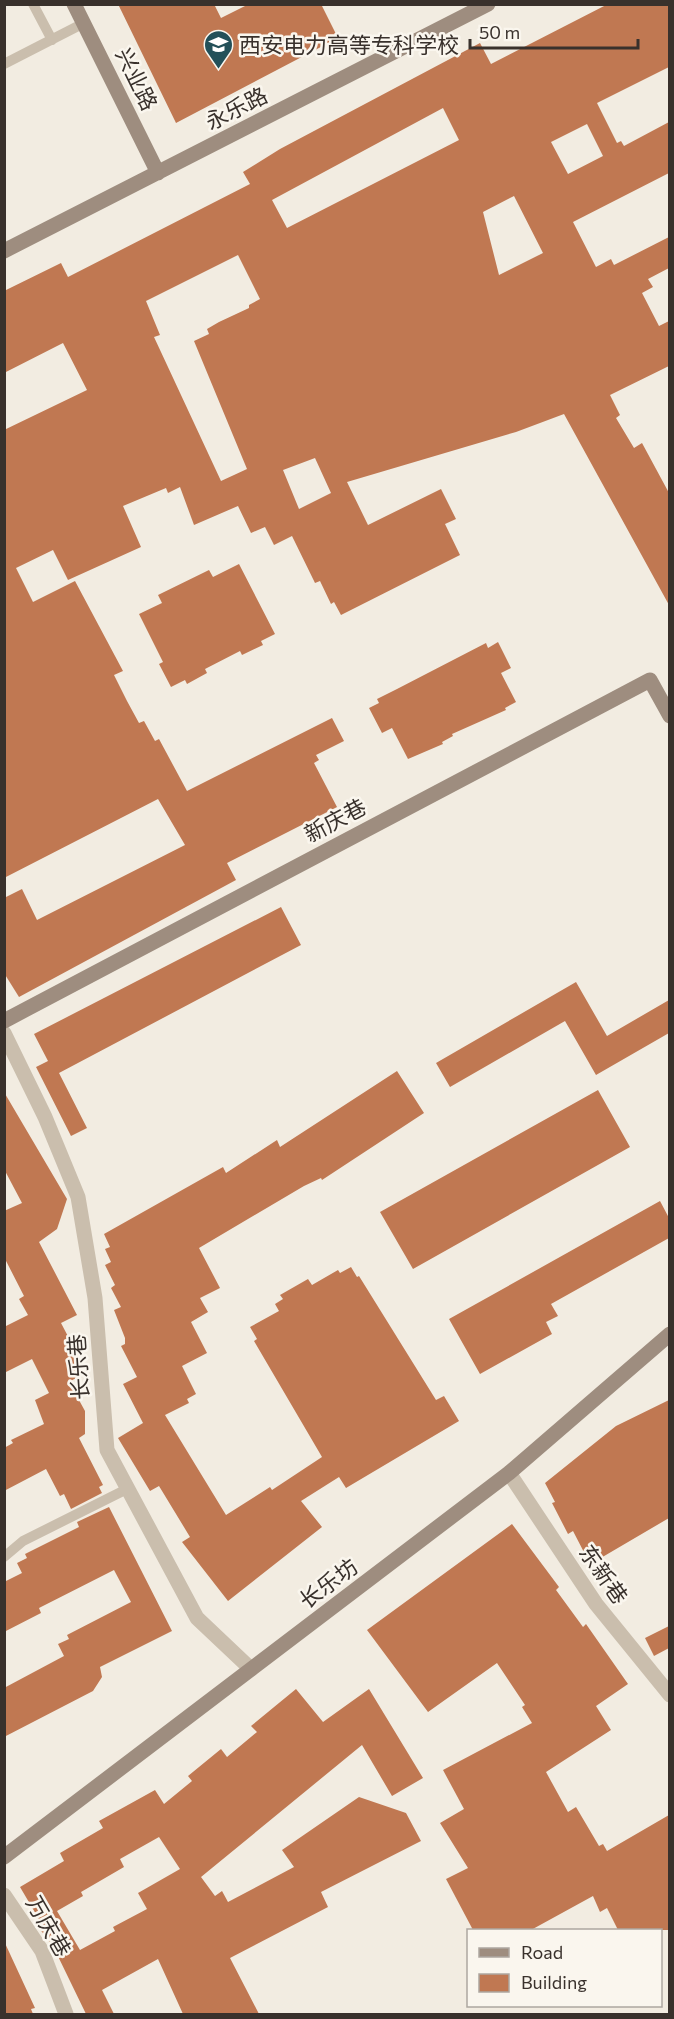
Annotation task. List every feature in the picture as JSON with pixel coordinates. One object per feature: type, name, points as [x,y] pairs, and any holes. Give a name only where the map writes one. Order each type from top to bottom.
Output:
[{"type":"street","name":"兴业路","points":[[74,4],[158,173]]},
{"type":"street","name":"永乐路","points":[[4,251],[488,4]]},
{"type":"street","name":"新庆巷","points":[[4,1021],[650,680],[669,716]]},
{"type":"street","name":"长乐巷","points":[[4,1033],[45,1117],[78,1197],[95,1298],[107,1450],[197,1618],[251,1669]]},
{"type":"street","name":"长乐坊","points":[[4,1857],[509,1473],[669,1334]]},
{"type":"street","name":"东新巷","points":[[509,1473],[596,1604],[669,1695]]},
{"type":"street","name":"万庆巷","points":[[4,1895],[42,1951],[66,2014]]},
{"type":"lane","points":[[33,4],[52,40]]},
{"type":"lane","points":[[4,64],[84,24]]},
{"type":"lane","points":[[4,1557],[22,1541],[127,1489]]},
{"type":"building","name":"西安电力高等专科学校","points":[[118,4],[214,4],[221,18],[249,4],[321,4],[338,38],[176,123]]},
{"type":"building","points":[[608,4],[669,4],[669,67],[597,103],[617,143],[621,141],[624,146],[669,122],[669,173],[573,222],[596,267],[611,259],[614,265],[669,237],[669,268],[648,279],[653,287],[642,293],[659,326],[669,321],[669,366],[610,395],[620,415],[616,418],[634,448],[642,443],[669,493],[669,605],[564,414],[516,432],[347,482],[368,525],[441,489],[456,519],[445,524],[460,555],[341,615],[334,602],[331,604],[320,581],[315,583],[292,536],[274,545],[265,527],[251,533],[238,506],[194,525],[180,487],[168,493],[166,488],[123,506],[141,547],[68,580],[53,550],[16,568],[33,602],[75,581],[123,671],[114,675],[127,701],[139,723],[144,721],[155,741],[159,739],[187,791],[332,718],[344,741],[316,755],[319,760],[314,763],[337,807],[227,863],[236,880],[19,997],[4,973],[4,898],[22,889],[37,920],[185,845],[158,799],[4,878],[4,430],[87,390],[63,343],[4,373],[4,291],[61,263],[68,277],[250,184],[243,172],[280,149],[480,43],[491,64]],"holes":[[[443,108],[459,140],[287,228],[272,200]],[[587,124],[603,156],[568,174],[551,142]],[[514,196],[543,253],[499,275],[483,212]],[[238,255],[260,299],[249,305],[249,308],[207,329],[209,334],[194,341],[247,469],[221,481],[154,337],[160,335],[146,301]],[[315,458],[331,493],[299,509],[283,470]]]},
{"type":"building","points":[[239,564],[275,634],[261,641],[263,645],[242,655],[240,651],[205,669],[207,673],[187,684],[185,680],[171,687],[159,664],[163,662],[139,614],[162,603],[158,595],[209,570],[213,577]]},
{"type":"building","points":[[498,642],[511,668],[501,673],[516,702],[505,708],[506,710],[452,734],[453,736],[442,742],[443,744],[408,759],[392,728],[382,733],[369,708],[379,703],[377,699],[486,643],[488,648]]},
{"type":"building","points":[[281,907],[301,945],[59,1073],[87,1128],[71,1136],[36,1067],[48,1061],[34,1034]]},
{"type":"building","points":[[576,982],[607,1036],[669,1000],[669,1033],[596,1075],[565,1021],[450,1087],[436,1063]]},
{"type":"building","points":[[397,1071],[424,1113],[322,1180],[321,1178],[304,1186],[199,1248],[220,1288],[200,1298],[208,1312],[191,1322],[207,1353],[182,1366],[196,1394],[187,1399],[189,1403],[165,1415],[226,1515],[270,1487],[272,1490],[322,1457],[254,1341],[257,1339],[250,1327],[279,1311],[275,1304],[283,1299],[280,1295],[308,1279],[312,1285],[338,1270],[340,1273],[351,1267],[357,1277],[359,1276],[436,1400],[444,1396],[459,1421],[346,1488],[339,1477],[301,1501],[322,1527],[228,1601],[182,1542],[190,1537],[159,1486],[150,1491],[118,1438],[143,1423],[123,1384],[137,1377],[121,1346],[125,1344],[125,1338],[114,1310],[121,1307],[111,1288],[115,1285],[105,1265],[111,1262],[105,1249],[110,1247],[104,1234],[223,1167],[226,1173],[277,1140],[280,1147]]},
{"type":"building","points":[[598,1090],[630,1147],[413,1269],[380,1212]]},
{"type":"building","points":[[4,1092],[67,1199],[57,1229],[39,1242],[77,1315],[61,1323],[83,1365],[83,1374],[69,1382],[85,1411],[85,1434],[79,1438],[103,1485],[99,1487],[102,1493],[71,1509],[64,1494],[60,1496],[46,1469],[4,1491],[4,1448],[13,1443],[11,1440],[44,1424],[35,1400],[49,1393],[32,1359],[4,1373],[4,1327],[28,1315],[19,1299],[24,1296],[4,1257],[4,1211],[22,1203],[4,1169]]},
{"type":"building","points":[[660,1201],[669,1218],[669,1238],[551,1304],[558,1316],[546,1322],[552,1334],[480,1374],[449,1319]]},
{"type":"building","points":[[669,1400],[669,1518],[594,1562],[592,1558],[588,1560],[573,1531],[568,1534],[552,1503],[555,1502],[545,1483],[616,1426]]},
{"type":"building","points":[[109,1507],[172,1631],[100,1667],[102,1677],[93,1691],[4,1737],[4,1688],[64,1656],[58,1644],[69,1639],[67,1635],[131,1602],[114,1570],[39,1608],[41,1613],[4,1632],[4,1582],[22,1573],[17,1563],[27,1558],[25,1554],[79,1527],[77,1522]]},
{"type":"building","points":[[512,1524],[559,1587],[556,1590],[583,1627],[586,1624],[628,1684],[596,1706],[611,1730],[546,1772],[568,1812],[576,1807],[599,1846],[603,1844],[607,1851],[669,1815],[669,1930],[618,1929],[607,1908],[600,1912],[593,1896],[533,1929],[472,1929],[446,1879],[468,1868],[440,1823],[464,1809],[443,1770],[532,1723],[522,1707],[525,1705],[497,1663],[428,1712],[367,1630]]},
{"type":"building","points":[[669,1626],[669,1648],[654,1656],[645,1638]]},
{"type":"building","points":[[296,1689],[323,1722],[369,1689],[423,1778],[392,1796],[362,1745],[201,1877],[215,1896],[222,1891],[228,1902],[294,1867],[282,1850],[359,1797],[406,1813],[421,1841],[321,1892],[328,1907],[230,1958],[259,2014],[183,2014],[158,1959],[102,1990],[114,2014],[86,2014],[53,1946],[39,1928],[43,1926],[20,1887],[64,1861],[60,1853],[103,1828],[99,1821],[155,1790],[164,1804],[192,1781],[188,1776],[221,1749],[227,1757],[257,1732],[251,1726]],"holes":[[[159,1837],[180,1869],[138,1893],[147,1909],[113,1927],[115,1931],[80,1950],[57,1911],[83,1896],[81,1892],[124,1867],[120,1859]]]},
{"type":"building","points":[[4,1941],[35,2008],[31,2009],[33,2014],[4,2014]]},
{"type":"place","name":"西安电力高等专科学校","points":[[218,70]]}]
